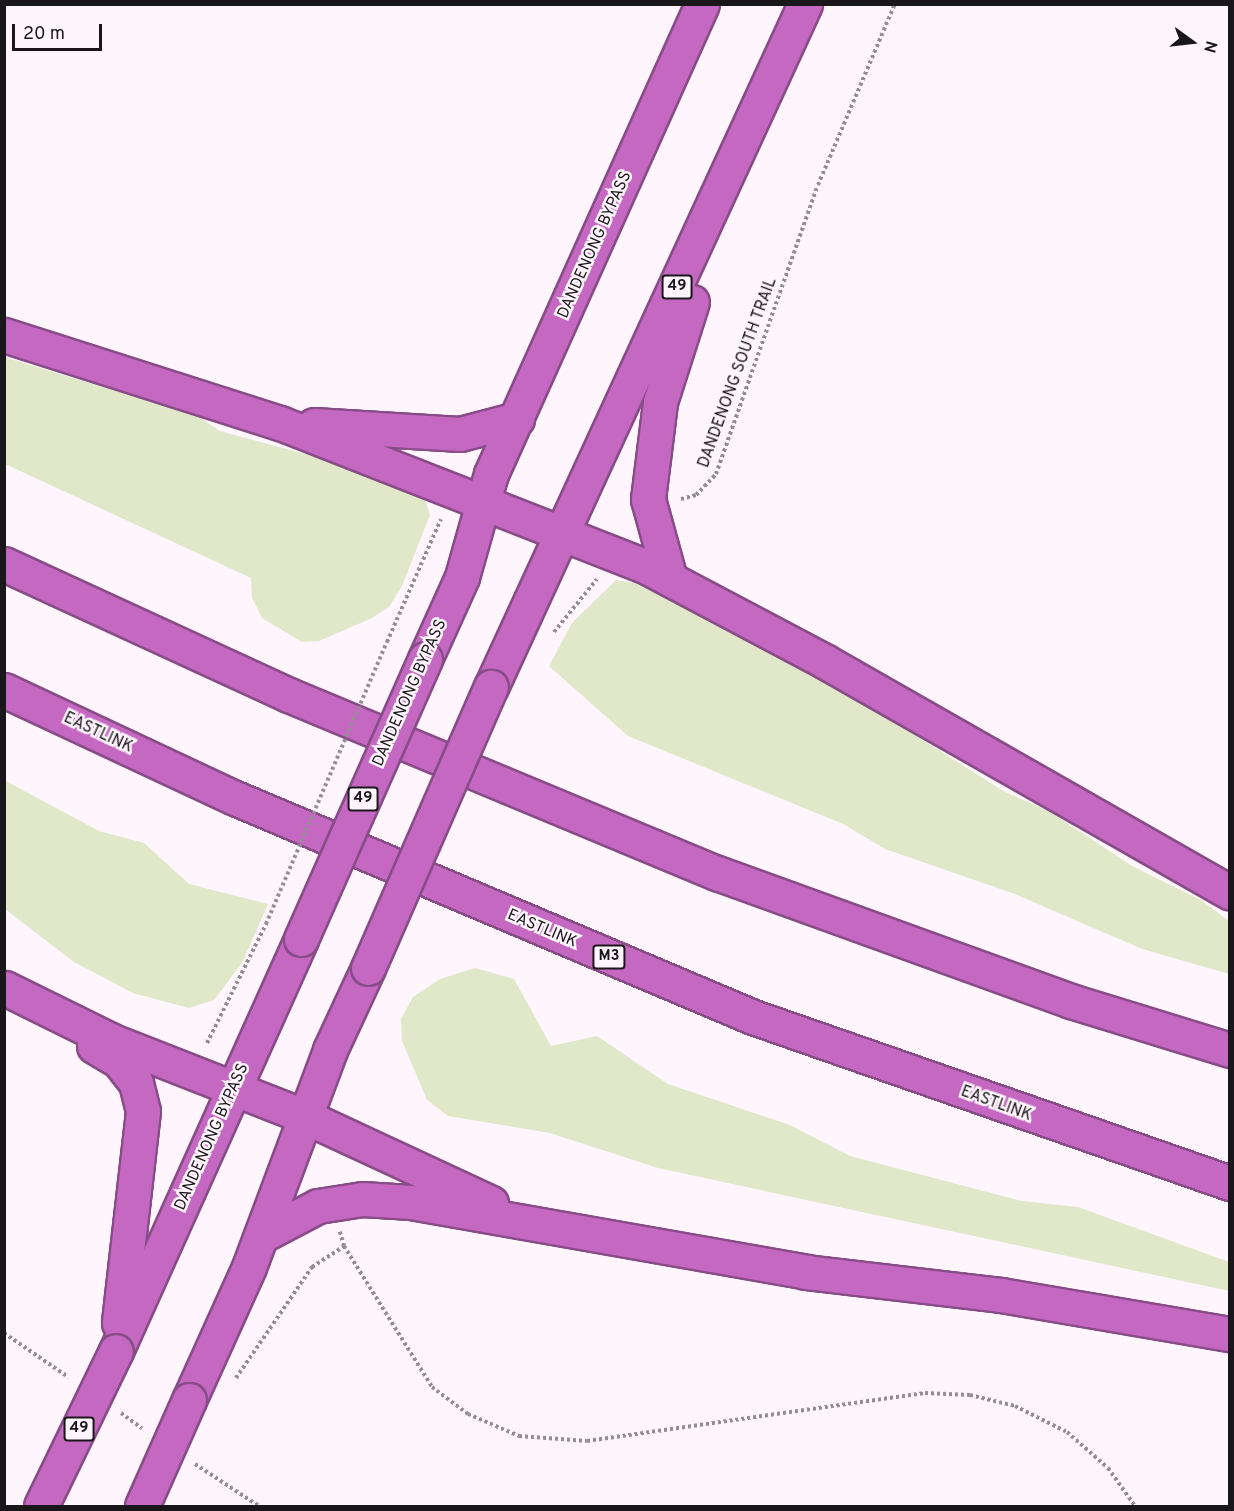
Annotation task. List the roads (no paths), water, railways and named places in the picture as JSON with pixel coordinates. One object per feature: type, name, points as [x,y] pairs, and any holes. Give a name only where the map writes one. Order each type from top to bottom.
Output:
[{"type":"highway","name":"DANDENONG BYPASS","points":[[41,1506],[116,1351],[462,577],[483,503],[517,418],[702,4]]},
{"type":"highway","name":"49","points":[[142,1506],[261,1236],[306,1117],[368,968],[491,687],[805,4]]},
{"type":"highway","points":[[670,579],[648,499],[671,356],[789,40]]},
{"type":"highway","points":[[4,335],[280,423],[605,549],[670,579],[1230,892]]},
{"type":"highway","points":[[280,423],[460,434],[517,418]]},
{"type":"highway","points":[[4,564],[289,695],[717,873],[1071,1000],[1230,1050]]},
{"type":"highway","name":"EASTLINK","points":[[4,690],[235,798],[753,1017],[1230,1183]]},
{"type":"highway","points":[[5,988],[162,1063],[235,1088],[306,1117],[529,1221]]},
{"type":"highway","points":[[5,988],[119,1061],[136,1083],[143,1112],[142,1146],[116,1351]]},
{"type":"highway","points":[[261,1236],[301,1211],[363,1199],[529,1221],[806,1272],[1001,1295],[1230,1334]]}]
